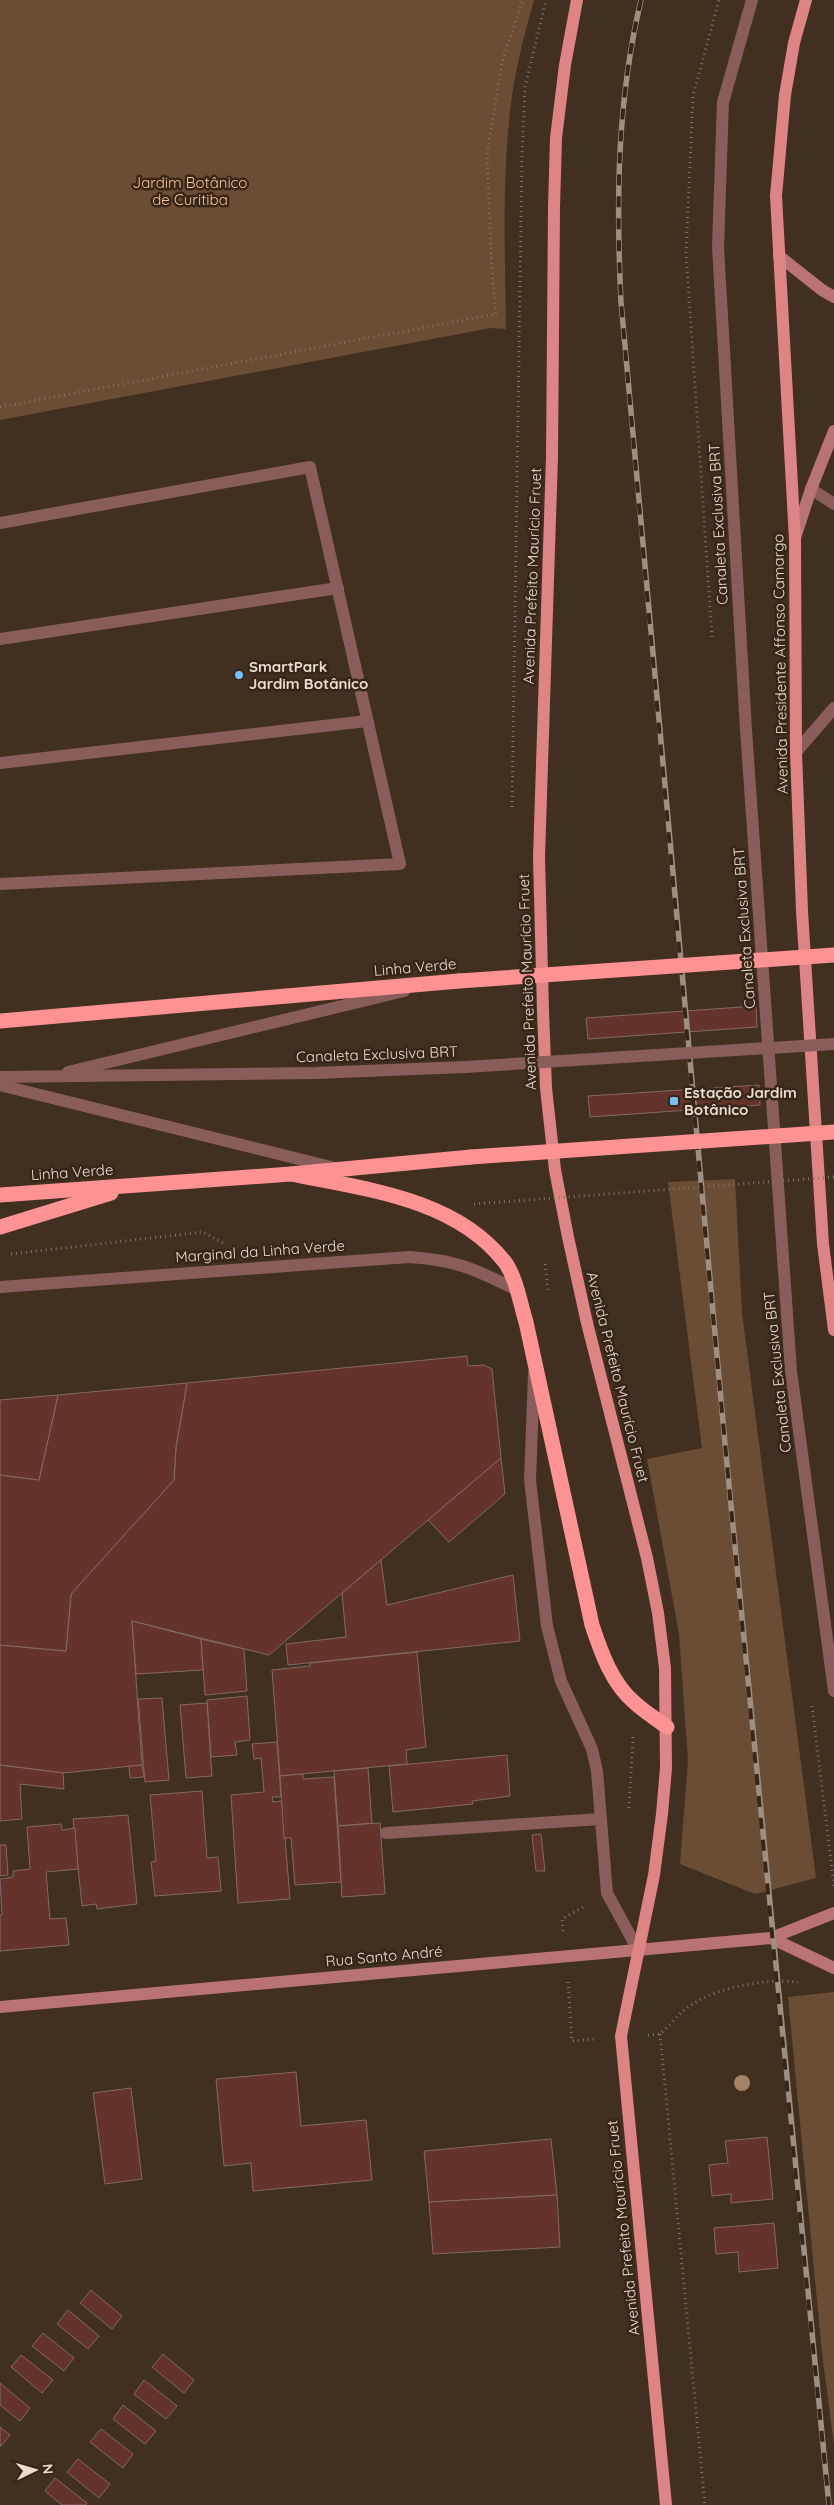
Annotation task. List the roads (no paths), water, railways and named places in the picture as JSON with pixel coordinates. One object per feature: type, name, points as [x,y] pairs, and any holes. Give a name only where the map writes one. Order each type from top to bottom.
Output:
[{"type":"highway","name":"Linha Verde","points":[[0,1021],[459,981],[834,955]]},
{"type":"highway","name":"Linha Verde","points":[[0,1195],[291,1174],[471,1157],[834,1132]]},
{"type":"highway","points":[[291,1174],[378,1192],[451,1216],[481,1237],[505,1262],[516,1290],[535,1363],[592,1625],[601,1651],[614,1677],[633,1702],[667,1727]]},
{"type":"highway","points":[[0,1227],[137,1185]]},
{"type":"main road","name":"Avenida Prefeito Maurício Fruet","points":[[577,0],[565,65],[556,138],[554,207],[552,457],[539,857],[546,1078],[556,1170],[568,1237],[587,1323],[647,1558],[658,1613],[665,1668],[666,1768],[661,1823],[654,1875],[620,2036],[666,2505]]},
{"type":"main road","name":"Avenida Presidente Affonso Camargo","points":[[806,0],[788,77],[780,140],[776,196],[795,540],[796,752],[802,910],[823,1244],[834,1330]]},
{"type":"street","name":"Canaleta Exclusiva BRT","points":[[752,0],[723,102],[718,247],[748,750],[790,1371],[834,1691]]},
{"type":"street","points":[[779,256],[822,290],[834,297]]},
{"type":"street","points":[[795,540],[811,488],[834,432]]},
{"type":"street","points":[[0,523],[310,466],[400,864],[0,884]]},
{"type":"street","points":[[811,488],[834,504]]},
{"type":"street","points":[[0,639],[338,588]]},
{"type":"street","points":[[796,752],[834,708]]},
{"type":"street","points":[[0,763],[367,721]]},
{"type":"street","name":"Canaleta Exclusiva BRT","points":[[47,1077],[438,983]]},
{"type":"street","name":"Canaleta Exclusiva BRT","points":[[0,1077],[316,1073],[464,1067],[834,1044]]},
{"type":"street","points":[[0,1085],[342,1169]]},
{"type":"street","name":"Marginal da Linha Verde","points":[[0,1287],[409,1257],[441,1259],[470,1266],[516,1290]]},
{"type":"street","points":[[535,1363],[530,1480],[550,1644],[561,1681],[592,1749],[601,1819],[607,1893],[638,1950]]},
{"type":"street","points":[[386,1834],[601,1819]]},
{"type":"street","name":"Rua Santo André","points":[[0,2007],[771,1938],[834,1912]]},
{"type":"street","points":[[771,1938],[834,1968]]},
{"type":"railway","points":[[641,0],[627,75],[620,150],[621,302],[721,1404],[829,2505]]},
{"type":"place","name":"SmartPark Jardim Botânico","points":[[239,675]]},
{"type":"place","name":"Estação Jardim Botânico","points":[[674,1101]]},
{"type":"park label","name":"Jardim Botânico de Curitiba","points":[[190,190]]}]
